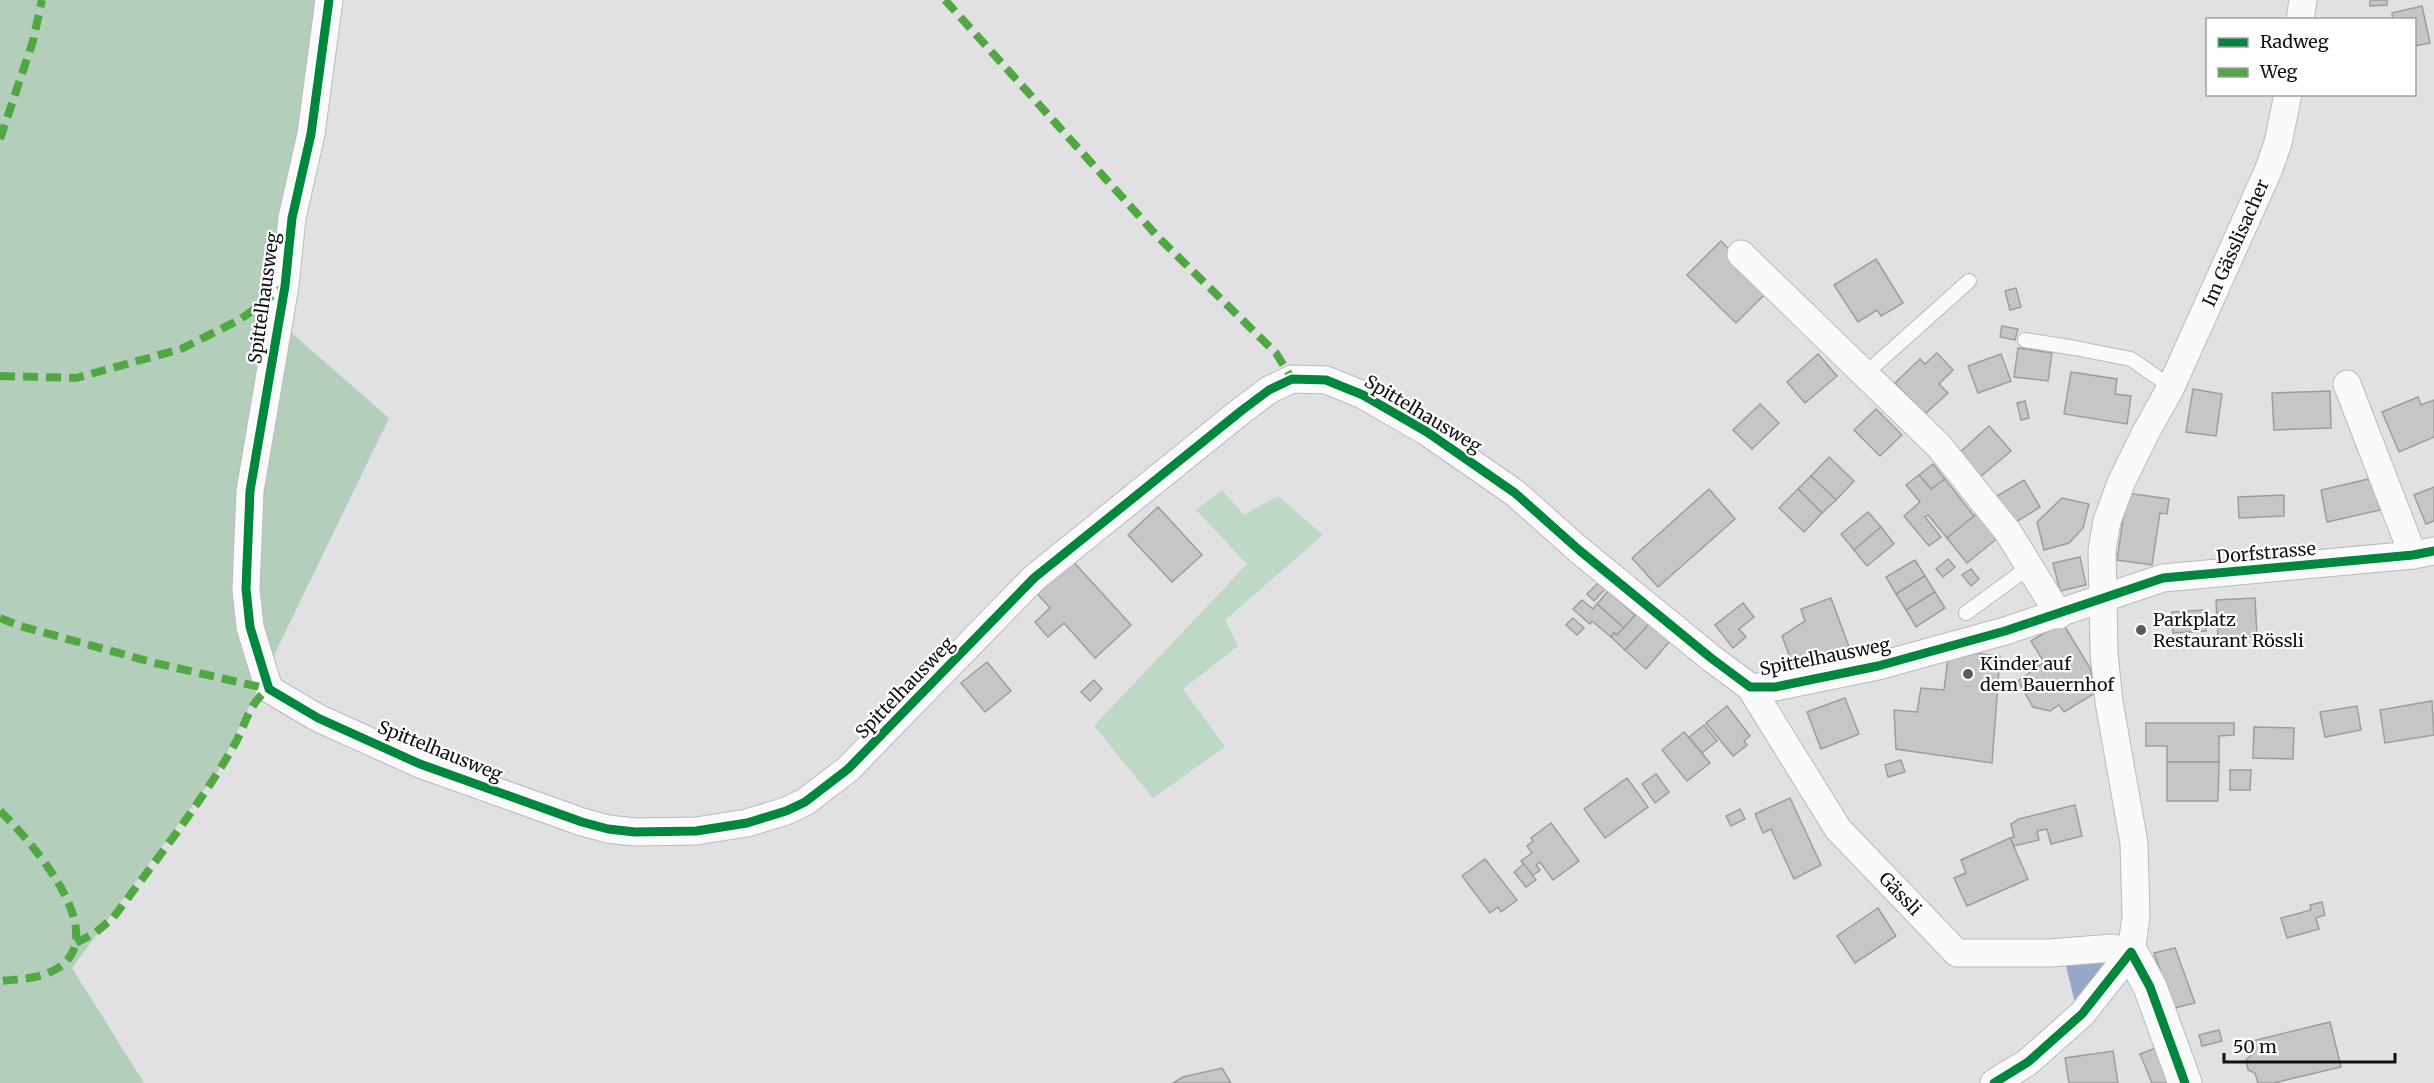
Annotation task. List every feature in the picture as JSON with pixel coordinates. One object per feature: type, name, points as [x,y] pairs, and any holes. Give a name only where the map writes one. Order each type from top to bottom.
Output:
[{"type":"street","name":"Spittelhausweg","points":[[329,0],[311,134],[292,218],[285,286],[250,491],[246,554],[246,589],[250,627],[269,689],[318,718],[420,764],[556,814],[608,829],[668,833],[696,831],[747,823],[786,811],[819,794],[848,769],[1034,578],[1139,490],[1269,390],[1292,379],[1314,378],[1339,385],[1355,391],[1404,418],[1515,493],[1588,557],[1750,687],[1775,687],[1878,666],[2059,615],[2104,598]]},
{"type":"street","points":[[2300,18],[2303,0]]},
{"type":"street","name":"Im Gässlisacher","points":[[2104,598],[2102,550],[2107,521],[2121,483],[2171,387],[2268,171],[2278,143],[2288,96]]},
{"type":"street","points":[[1741,254],[1939,446],[2008,532],[2059,615]]},
{"type":"street","points":[[2347,384],[2424,553]]},
{"type":"street","name":"Dorfstrasse","points":[[2104,598],[2163,578],[2424,553]]},
{"type":"street","points":[[2000,1082],[2056,1039],[2082,1014],[2131,952],[2136,917],[2134,843],[2109,702],[2104,653],[2104,598]]},
{"type":"street","name":"Gässli","points":[[1750,687],[1838,829],[1957,953],[2050,953],[2112,948],[2131,952]]},
{"type":"street","points":[[2131,952],[2150,987],[2186,1083]]},
{"type":"lane","points":[[1865,374],[1969,281]]},
{"type":"lane","points":[[2025,340],[2131,359],[2171,387]]},
{"type":"lane","points":[[1966,613],[2029,567]]},
{"type":"path","points":[[59,934],[76,943]]},
{"type":"green space","points":[[0,0],[320,0],[305,108],[264,309],[389,418],[218,771],[72,968],[144,1083],[0,1083]]},
{"type":"green space","points":[[1222,490],[1244,515],[1278,496],[1323,535],[1225,620],[1238,646],[1183,689],[1225,747],[1153,798],[1094,726],[1247,564],[1196,510]]},
{"type":"water","points":[[2084,953],[2108,963],[2075,1003],[2063,954]]},
{"type":"building","points":[[2370,0],[2387,0],[2387,5],[2370,6]]},
{"type":"building","points":[[2422,6],[2430,43],[2416,46],[2416,18],[2393,18],[2392,13]]},
{"type":"building","points":[[1721,241],[1769,290],[1736,323],[1687,275]]},
{"type":"building","points":[[1876,259],[1903,303],[1881,316],[1877,310],[1858,322],[1834,285]]},
{"type":"building","points":[[2016,288],[2021,307],[2010,310],[2005,291]]},
{"type":"building","points":[[2002,326],[2018,329],[2015,340],[2000,337]]},
{"type":"building","points":[[2018,348],[2052,353],[2048,381],[2014,377]]},
{"type":"building","points":[[1937,353],[1953,370],[1939,384],[1948,393],[1925,414],[1895,383],[1920,359],[1925,364]]},
{"type":"building","points":[[1818,354],[1837,376],[1805,403],[1787,382]]},
{"type":"building","points":[[2001,354],[2011,381],[1978,393],[1968,366]]},
{"type":"building","points":[[2071,372],[2117,379],[2115,394],[2131,396],[2127,424],[2064,414]]},
{"type":"building","points":[[2193,389],[2222,394],[2216,436],[2186,432]]},
{"type":"building","points":[[2330,391],[2331,428],[2274,430],[2272,393]]},
{"type":"building","points":[[2418,397],[2421,405],[2434,400],[2434,437],[2399,452],[2382,412]]},
{"type":"building","points":[[2025,401],[2029,418],[2021,420],[2017,403]]},
{"type":"building","points":[[1760,404],[1779,423],[1752,449],[1733,430]]},
{"type":"building","points":[[1876,409],[1902,435],[1880,456],[1854,430]]},
{"type":"building","points":[[1989,426],[2011,451],[1980,477],[1959,453]]},
{"type":"building","points":[[1829,457],[1854,481],[1836,500],[1811,476]]},
{"type":"building","points":[[1933,464],[1945,479],[1931,489],[1919,475]]},
{"type":"building","points":[[1919,475],[1931,489],[1945,479],[1974,516],[1947,538],[1928,515],[1925,517],[1941,537],[1929,546],[1904,516],[1920,502],[1906,485]]},
{"type":"building","points":[[1811,476],[1836,500],[1822,513],[1798,489]]},
{"type":"building","points":[[2373,478],[2380,510],[2327,522],[2321,490]]},
{"type":"building","points":[[2024,480],[2040,507],[2013,524],[1997,496]]},
{"type":"building","points":[[2434,487],[2434,521],[2426,524],[2414,495]]},
{"type":"building","points":[[1709,489],[1735,519],[1658,587],[1632,558]]},
{"type":"building","points":[[1798,489],[1822,513],[1804,532],[1779,508]]},
{"type":"building","points":[[2127,493],[2169,499],[2167,514],[2160,513],[2152,565],[2117,560]]},
{"type":"building","points":[[2284,495],[2284,516],[2239,518],[2238,497]]},
{"type":"building","points":[[2062,498],[2089,504],[2083,528],[2069,543],[2044,550],[2037,522]]},
{"type":"building","points":[[1158,507],[1202,555],[1172,582],[1128,535]]},
{"type":"building","points":[[1868,512],[1881,527],[1854,550],[1841,534]]},
{"type":"building","points":[[1979,512],[1999,537],[1967,563],[1947,538]]},
{"type":"building","points":[[1881,527],[1894,544],[1867,566],[1854,550]]},
{"type":"building","points":[[2080,557],[2086,585],[2060,591],[2053,563]]},
{"type":"building","points":[[1070,558],[1131,625],[1095,658],[1064,623],[1048,637],[1035,622],[1050,608],[1035,591]]},
{"type":"building","points":[[1948,559],[1955,567],[1943,577],[1936,569]]},
{"type":"building","points":[[1915,560],[1925,576],[1896,594],[1886,577]]},
{"type":"building","points":[[1971,569],[1979,579],[1971,586],[1962,575]]},
{"type":"building","points":[[1925,576],[1935,592],[1906,610],[1896,594]]},
{"type":"building","points":[[1598,583],[1605,589],[1594,601],[1587,594]]},
{"type":"building","points":[[1610,589],[1617,595],[1615,597],[1635,615],[1624,628],[1597,604]]},
{"type":"building","points":[[1935,592],[1945,608],[1916,627],[1906,610]]},
{"type":"building","points":[[1831,598],[1849,647],[1795,670],[1782,636],[1805,621],[1801,609]]},
{"type":"building","points":[[2255,598],[2257,636],[2218,638],[2216,600]]},
{"type":"building","points":[[1582,600],[1593,609],[1597,604],[1624,628],[1611,637],[1592,621],[1590,624],[1573,609]]},
{"type":"building","points":[[1743,603],[1754,617],[1739,629],[1746,637],[1733,648],[1715,625]]},
{"type":"building","points":[[2205,610],[2206,631],[2173,633],[2172,612]]},
{"type":"building","points":[[1639,611],[1651,622],[1625,650],[1611,637],[1614,633],[1617,635]]},
{"type":"building","points":[[1573,618],[1584,628],[1577,635],[1566,625]]},
{"type":"building","points":[[2062,622],[2090,668],[2095,693],[2064,712],[2059,705],[2050,711],[2033,707],[2018,681],[2044,662],[2031,641]]},
{"type":"building","points":[[1650,623],[1670,641],[1646,669],[1625,650]]},
{"type":"building","points":[[1949,650],[2000,656],[1992,763],[1896,749],[1894,710],[1917,712],[1921,688],[1944,690]]},
{"type":"building","points":[[987,662],[1011,691],[985,712],[961,683]]},
{"type":"building","points":[[1094,680],[1102,689],[1090,701],[1081,692]]},
{"type":"building","points":[[1845,698],[1859,734],[1821,749],[1807,712]]},
{"type":"building","points":[[2432,701],[2434,735],[2385,743],[2380,710]]},
{"type":"building","points":[[1727,706],[1750,736],[1744,741],[1747,745],[1733,756],[1706,723]]},
{"type":"building","points":[[2357,706],[2361,730],[2325,737],[2320,712]]},
{"type":"building","points":[[2146,723],[2234,723],[2234,735],[2219,736],[2219,762],[2167,762],[2167,746],[2146,746]]},
{"type":"building","points":[[1704,725],[1717,741],[1702,753],[1689,737]]},
{"type":"building","points":[[2254,727],[2294,728],[2293,759],[2253,758]]},
{"type":"building","points":[[1684,732],[1710,763],[1687,781],[1662,750]]},
{"type":"building","points":[[1901,760],[1905,772],[1888,777],[1885,765]]},
{"type":"building","points":[[2167,762],[2219,762],[2218,801],[2167,801]]},
{"type":"building","points":[[2230,770],[2251,770],[2250,790],[2230,790]]},
{"type":"building","points":[[1656,774],[1669,792],[1655,803],[1642,784]]},
{"type":"building","points":[[1627,778],[1648,807],[1605,838],[1584,809]]},
{"type":"building","points":[[1790,798],[1821,865],[1794,879],[1771,829],[1763,833],[1755,814]]},
{"type":"building","points":[[2075,805],[2082,836],[2051,844],[2047,829],[2037,831],[2039,840],[2014,846],[2010,838],[2014,837],[2011,824],[2019,819]]},
{"type":"building","points":[[1740,809],[1745,819],[1731,826],[1726,816]]},
{"type":"building","points":[[1551,823],[1579,861],[1553,880],[1540,862],[1536,865],[1540,870],[1532,876],[1521,861],[1532,853],[1527,846],[1533,841],[1531,838]]},
{"type":"building","points":[[2010,838],[2028,879],[1967,906],[1954,878],[1966,873],[1961,860]]},
{"type":"building","points":[[1485,859],[1517,900],[1501,912],[1498,907],[1490,913],[1462,876]]},
{"type":"building","points":[[1524,864],[1536,880],[1526,887],[1514,872]]},
{"type":"building","points":[[2322,902],[2325,915],[2316,918],[2319,929],[2287,938],[2281,918],[2311,910],[2310,905]]},
{"type":"building","points":[[1878,908],[1896,936],[1855,963],[1837,936]]},
{"type":"building","points":[[2175,948],[2195,1003],[2174,1008],[2154,953]]},
{"type":"building","points":[[2330,1022],[2341,1067],[2273,1083],[2258,1083],[2255,1073],[2248,1070],[2246,1060],[2251,1055],[2248,1042]]},
{"type":"building","points":[[2219,1030],[2222,1041],[2202,1046],[2199,1035]]},
{"type":"building","points":[[2161,1046],[2171,1083],[2152,1083],[2140,1054]]},
{"type":"building","points":[[2113,1051],[2118,1083],[2069,1083],[2065,1058]]},
{"type":"building","points":[[1222,1068],[1231,1083],[1173,1083],[1183,1077]]},
{"type":"marked path","points":[[0,139],[33,41],[42,0]]},
{"type":"marked path","points":[[945,0],[1158,237],[1276,353],[1292,379]]},
{"type":"marked path","points":[[0,376],[76,378],[181,349],[241,319],[285,286]]},
{"type":"marked path","points":[[0,618],[20,626],[155,663],[269,689]]},
{"type":"marked path","points":[[76,943],[95,933],[113,918],[193,810],[236,742],[253,706],[269,689]]},
{"type":"marked path","points":[[0,811],[46,864],[71,910],[76,933],[72,952],[58,968],[37,976],[0,981]]},
{"type":"cycle path","points":[[329,0],[311,134],[292,218],[285,286],[250,491],[246,589],[250,627],[269,689],[318,718],[420,764],[582,822],[608,829],[635,832],[696,831],[747,823],[786,811],[805,802],[848,769],[1034,578],[1241,411],[1269,390],[1292,379],[1326,380],[1363,395],[1427,432],[1515,493],[1579,550],[1750,687],[1775,687],[1878,666],[2005,631],[2163,578],[2413,555],[2434,551]]},
{"type":"cycle path","points":[[1994,1083],[2028,1062],[2082,1014],[2131,952],[2150,987],[2185,1083]]},
{"type":"place","name":"Parkplatz Restaurant Rössli","points":[[2141,630]]},
{"type":"place","name":"Kinder auf dem Bauernhof","points":[[1968,674]]}]
